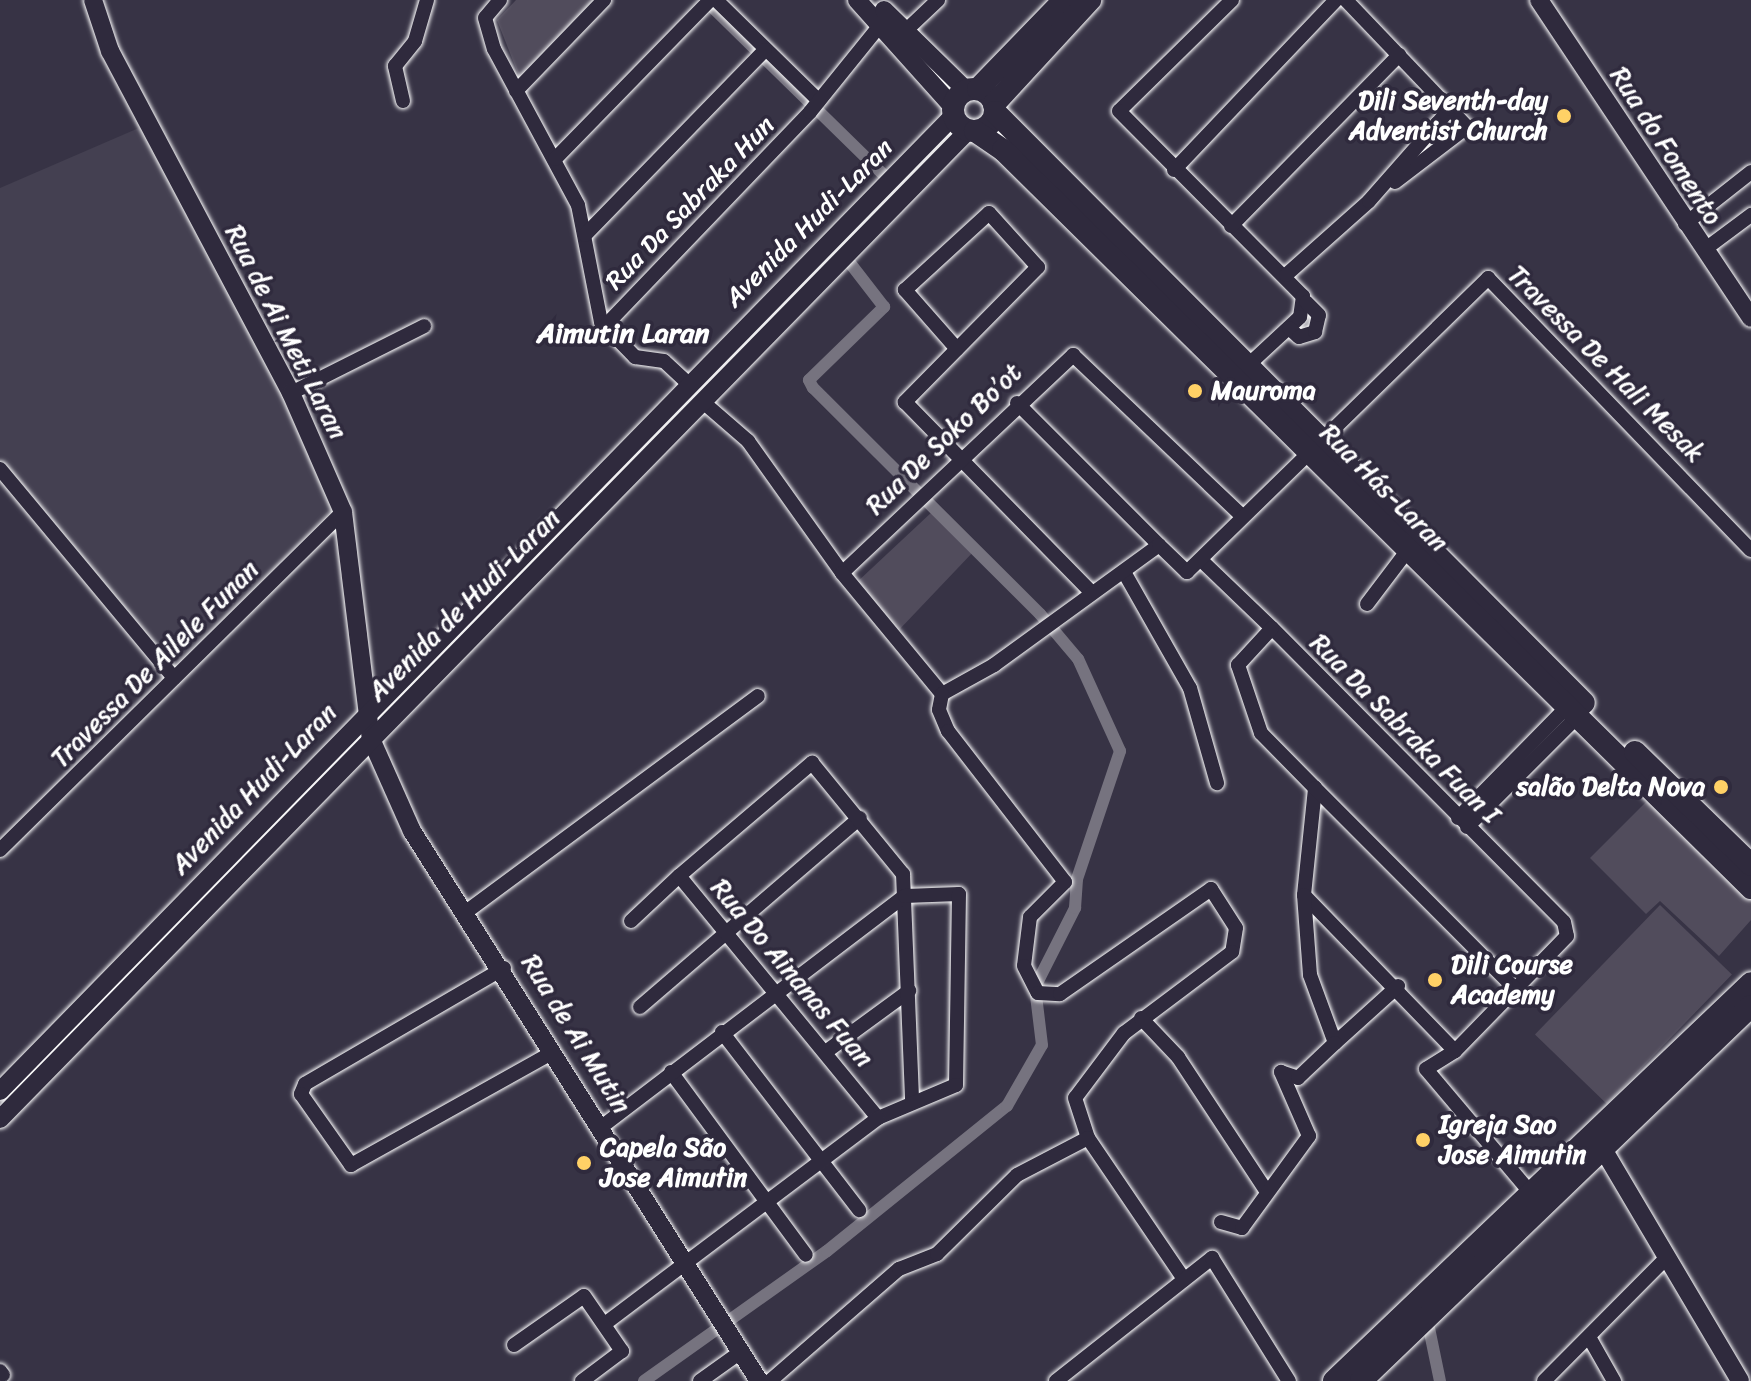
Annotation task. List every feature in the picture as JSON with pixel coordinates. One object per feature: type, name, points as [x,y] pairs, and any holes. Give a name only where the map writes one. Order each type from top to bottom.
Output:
[{"type":"main road","name":"Rua de Ai Meti Laran","points":[[93,0],[110,51],[291,393],[343,512],[373,707]]},
{"type":"main road","name":"Rua Hás-Laran","points":[[857,0],[881,24],[900,36]]},
{"type":"main road","name":"Rua Hás-Laran","points":[[874,0],[900,36],[973,110],[1235,364],[1577,706],[1751,888]]},
{"type":"main road","name":"Avenida Hudi-Laran","points":[[0,1091],[689,384],[973,110],[1064,0]]},
{"type":"main road","name":"Avenida de Hudi-Laran","points":[[0,1119],[703,402],[973,110],[1090,0]]},
{"type":"main road","name":"Rua do Fomento","points":[[1539,0],[1685,224],[1751,318]]},
{"type":"main road","name":"Rua Hás-Laran","points":[[1314,445],[1408,550],[1751,865]]},
{"type":"main road","name":"Rua de Ai Mutin","points":[[373,707],[371,739],[412,831],[504,968],[553,1052],[604,1125],[759,1381]]},
{"type":"main road","points":[[1334,1381],[1751,983]]},
{"type":"main road","points":[[1372,1377],[1751,1006]]},
{"type":"main road","points":[[1603,1149],[1740,1381]]},
{"type":"street","points":[[403,101],[395,66],[415,41],[427,0]]},
{"type":"street","points":[[500,0],[485,18],[516,91],[555,159],[585,235],[604,327],[635,357],[664,361],[689,384]]},
{"type":"street","points":[[516,91],[604,0]]},
{"type":"street","points":[[900,36],[938,0]]},
{"type":"street","points":[[1232,0],[1119,111],[1231,226],[1286,275],[1319,315],[1315,332],[1299,337],[1289,328]]},
{"type":"street","points":[[1174,170],[1336,0]]},
{"type":"street","points":[[1286,275],[1369,201],[1467,127],[1346,0]]},
{"type":"street","points":[[555,159],[710,2],[815,107]]},
{"type":"street","name":"Rua Da Sabraka Hun","points":[[604,327],[815,107],[881,24]]},
{"type":"street","points":[[585,235],[761,55]]},
{"type":"street","points":[[1231,226],[1399,55]]},
{"type":"street","points":[[1369,201],[1450,109]]},
{"type":"street","points":[[1685,224],[1751,172]]},
{"type":"street","points":[[957,349],[905,290],[989,213],[1038,267],[905,402],[1092,593]]},
{"type":"street","points":[[1704,250],[1751,215]]},
{"type":"street","name":"Travessa De Hali Mesak","points":[[1314,445],[1488,278],[1751,550]]},
{"type":"street","points":[[1235,364],[1289,328],[1306,302]]},
{"type":"street","points":[[291,393],[424,326]]},
{"type":"street","name":"Rua De Soko Bo’ot","points":[[842,573],[922,491],[1061,358],[1080,356],[1242,516]]},
{"type":"street","points":[[703,402],[748,441],[842,573],[942,694]]},
{"type":"street","points":[[1017,403],[1187,572],[1314,445]]},
{"type":"street","points":[[0,469],[174,678]]},
{"type":"street","name":"Travessa De Ailele Funan","points":[[0,850],[343,512]]},
{"type":"street","points":[[1159,545],[1124,572],[942,694],[939,710],[948,731],[1065,882],[1030,917],[1024,966],[1034,988],[1060,994],[1211,889],[1236,928],[1232,952],[1141,1018],[1090,1069],[1075,1098],[1088,1138],[1184,1279]]},
{"type":"street","points":[[1367,604],[1408,550]]},
{"type":"street","name":"Rua Da Sabraka Fuan I","points":[[1201,560],[1564,922],[1567,936],[1515,989]]},
{"type":"street","points":[[1124,572],[1190,688],[1217,783]]},
{"type":"street","points":[[1272,628],[1238,665],[1261,733],[1515,989],[1455,1051],[1426,1069],[1530,1192]]},
{"type":"street","points":[[466,912],[758,696]]},
{"type":"street","points":[[1463,822],[1577,706]]},
{"type":"street","name":"Rua Do Ainanas Fuan","points":[[878,1118],[779,989],[679,876],[810,763],[894,859],[905,896],[912,1103]]},
{"type":"street","points":[[1315,788],[1304,895],[1310,975],[1335,1043]]},
{"type":"street","points":[[640,1007],[730,933],[860,818]]},
{"type":"street","points":[[631,921],[679,876]]},
{"type":"street","points":[[604,1125],[722,1032],[905,896],[959,894],[956,1085],[878,1118],[605,1324]]},
{"type":"street","points":[[1304,895],[1398,986],[1455,1051]]},
{"type":"street","points":[[504,968],[305,1084],[301,1094],[351,1165],[553,1052]]},
{"type":"street","points":[[1221,1222],[1242,1228],[1265,1189],[1309,1136],[1281,1072],[1298,1078],[1398,986]]},
{"type":"street","points":[[827,1051],[909,991]]},
{"type":"street","points":[[1141,1018],[1178,1057],[1265,1189]]},
{"type":"street","points":[[722,1032],[859,1210]]},
{"type":"street","points":[[671,1072],[768,1199],[806,1255]]},
{"type":"street","points":[[770,1381],[899,1269],[937,1254],[1017,1175],[1088,1138]]},
{"type":"street","points":[[1544,1381],[1667,1257]]},
{"type":"street","points":[[1056,1381],[1212,1258],[1289,1381]]},
{"type":"street","points":[[514,1345],[584,1296],[622,1354],[582,1381]]},
{"type":"street","points":[[1589,1337],[1614,1381]]},
{"type":"street","points":[[700,1381],[742,1351]]},
{"type":"shaded area","points":[[516,0],[598,0],[521,81],[497,20]]},
{"type":"shaded area","points":[[148,124],[337,504],[176,668],[0,468],[0,188]]},
{"type":"shaded area","points":[[933,511],[975,550],[898,631],[856,583]]},
{"type":"shaded area","points":[[1651,797],[1751,899],[1751,920],[1719,956],[1660,901],[1646,914],[1590,858]]},
{"type":"shaded area","points":[[1660,905],[1732,974],[1607,1104],[1535,1034]]},
{"type":"waterway","points":[[705,0],[889,180]]},
{"type":"waterway","points":[[644,1381],[827,1251],[1007,1106],[1042,1045],[1035,987],[1075,908],[1077,879],[1120,751],[1078,659],[1040,614],[813,388],[809,380],[884,307],[843,254]]},
{"type":"waterway","points":[[1429,1328],[1440,1381]]},
{"type":"place","name":"Dili Seventh-day Adventist Church","points":[[1564,116]]},
{"type":"place","name":"Mauroma","points":[[1195,391]]},
{"type":"place","name":"salão Delta Nova","points":[[1721,787]]},
{"type":"place","name":"Dili Course Academy","points":[[1435,980]]},
{"type":"place","name":"Igreja Sao Jose Aimutin","points":[[1423,1140]]},
{"type":"place","name":"Capela São Jose Aimutin","points":[[584,1163]]},
{"type":"district","name":"Aimutin Laran","points":[[623,333]]}]
